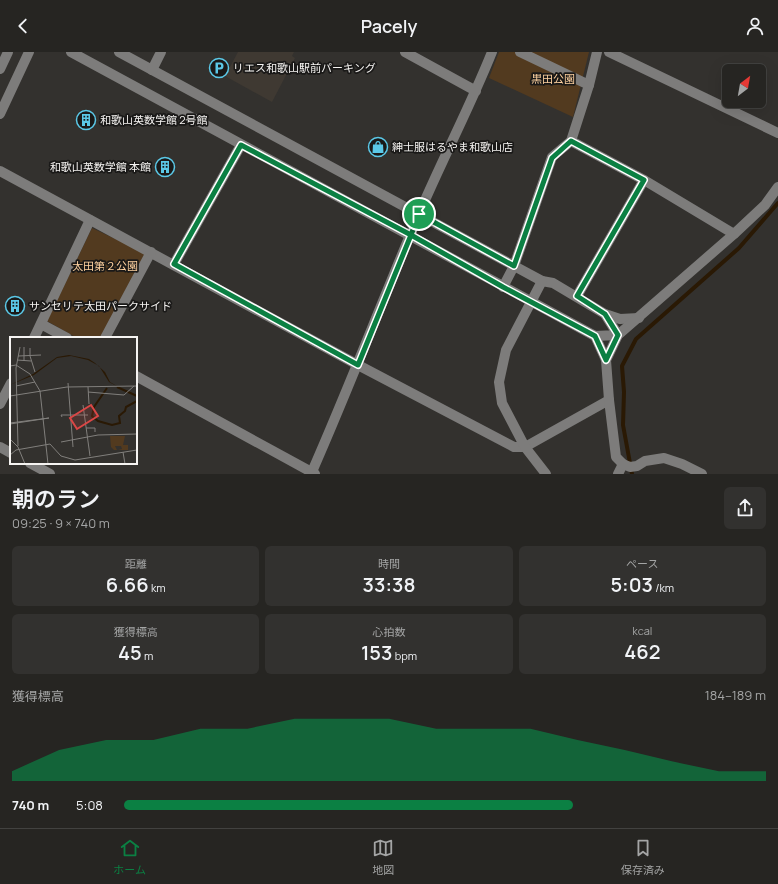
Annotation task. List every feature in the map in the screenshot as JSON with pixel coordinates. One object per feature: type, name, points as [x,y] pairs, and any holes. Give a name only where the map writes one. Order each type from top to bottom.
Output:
[{"type":"street","points":[[0,69],[8,52]]},
{"type":"street","points":[[0,114],[29,52]]},
{"type":"street","points":[[71,52],[595,336],[618,335]]},
{"type":"street","points":[[119,52],[542,281],[554,283],[605,314],[620,319],[638,318]]},
{"type":"street","points":[[152,70],[161,52]]},
{"type":"street","points":[[405,52],[476,91]]},
{"type":"street","points":[[137,377],[313,473],[419,214],[476,91],[492,52]]},
{"type":"street","points":[[520,52],[588,85]]},
{"type":"street","points":[[503,287],[514,266],[552,158],[571,141],[597,52]]},
{"type":"street","points":[[609,52],[778,133]]},
{"type":"street","points":[[571,141],[644,180],[734,234]]},
{"type":"street","points":[[174,264],[241,145]]},
{"type":"street","points":[[0,170],[358,365],[514,447],[525,447],[609,400]]},
{"type":"street","points":[[577,296],[644,180]]},
{"type":"street","points":[[606,360],[618,335],[734,234],[765,205],[778,187]]},
{"type":"street","points":[[34,337],[90,220]]},
{"type":"street","points":[[106,337],[151,252]]},
{"type":"street","points":[[542,281],[506,350],[499,382],[502,403],[525,447],[546,474]]},
{"type":"street","points":[[605,314],[618,335]]},
{"type":"street","points":[[41,324],[65,337]]},
{"type":"street","points":[[595,336],[606,360],[616,457],[623,464],[639,470],[645,461],[664,458],[682,464],[702,474]]},
{"type":"street","points":[[0,404],[10,385]]},
{"type":"street","points":[[0,446],[10,451]]},
{"type":"street","points":[[34,464],[50,474]]},
{"type":"street","points":[[618,474],[623,464]]},
{"type":"shaded area","points":[[238,52],[294,52],[292,56],[295,58],[272,102],[225,76]]},
{"type":"green space","name":"黒田公園","points":[[499,52],[589,52],[573,117],[489,78]]},
{"type":"green space","name":"太田第２公園","points":[[92,228],[145,253],[101,337],[75,337],[47,321]]},
{"type":"waterway","points":[[632,474],[623,425],[624,392],[622,366],[636,339],[739,248],[778,203]]},
{"type":"place","name":"リエス和歌山駅前パーキング","points":[[219,68]]},
{"type":"place","name":"和歌山英数学館 2号館","points":[[86,120]]},
{"type":"place","name":"紳士服はるやま和歌山店","points":[[378,147]]},
{"type":"place","name":"和歌山英数学館 本館","points":[[165,167]]},
{"type":"place","name":"サンセリテ太田パークサイド","points":[[15,306]]},
{"type":"route","points":[[419,214],[411,235],[241,145],[174,264],[358,365],[411,235],[503,287],[595,336],[606,360],[618,335],[615,328],[605,314],[577,296],[644,180],[571,141],[552,158],[514,266],[419,214]]}]
